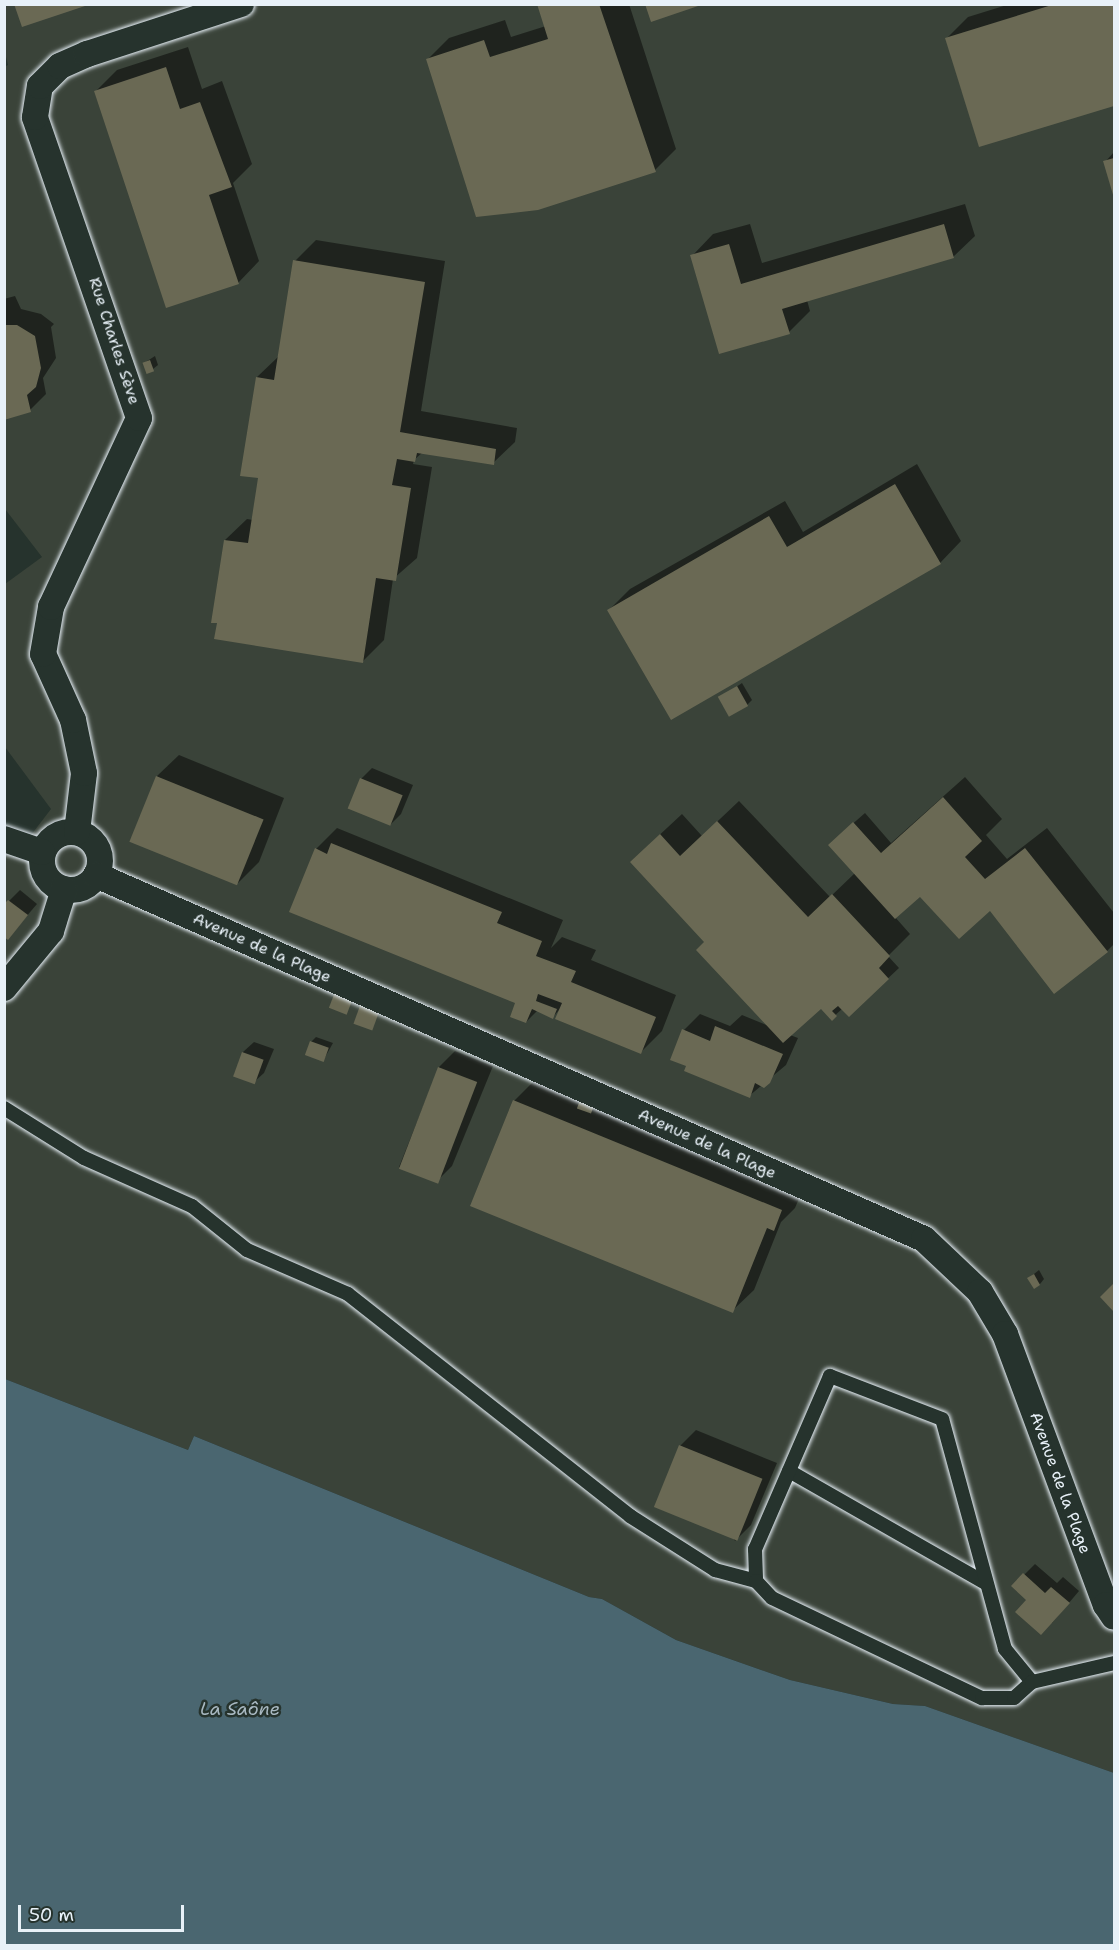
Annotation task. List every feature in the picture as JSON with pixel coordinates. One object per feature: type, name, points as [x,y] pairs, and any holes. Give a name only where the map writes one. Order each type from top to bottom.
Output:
[{"type":"street","name":"Rue Charles Sève","points":[[77,832],[84,773],[73,720],[43,654],[51,607],[139,418],[35,117],[40,86],[60,66],[87,54],[241,4]]},
{"type":"street","points":[[77,832],[87,836],[100,854],[96,875],[82,888],[64,889],[48,880],[42,852],[56,835],[77,832]]},
{"type":"street","points":[[4,838],[42,852]]},
{"type":"street","name":"Avenue de la Plage","points":[[96,875],[924,1239],[980,1292],[1005,1334],[1106,1605],[1114,1617]]},
{"type":"street","points":[[4,988],[51,931],[64,889]]},
{"type":"lane","points":[[4,1108],[84,1158],[192,1206],[247,1250],[348,1294],[630,1516],[715,1570],[756,1581],[772,1598],[982,1698],[1014,1698],[1032,1682],[1114,1663]]},
{"type":"lane","points":[[756,1581],[755,1549],[830,1376],[942,1419],[985,1583],[1005,1649],[1032,1682]]},
{"type":"lane","points":[[789,1471],[985,1583]]},
{"type":"shaded area","points":[[5,5],[1114,5],[1114,1773],[925,1706],[893,1704],[790,1680],[676,1640],[602,1599],[589,1597],[194,1436],[188,1450],[5,1379],[5,854],[15,856],[51,809],[5,747],[5,584],[42,557],[5,509],[4,67],[8,65],[5,53]]},
{"type":"water","name":"La Saône","points":[[5,1379],[188,1450],[194,1436],[589,1597],[602,1599],[676,1640],[790,1680],[893,1704],[925,1706],[1114,1773],[1114,1945],[5,1945]]},
{"type":"building","points":[[14,4],[88,4],[88,5],[22,27]]},
{"type":"building","points":[[537,4],[599,4],[656,172],[538,210],[476,217],[426,59],[484,40],[490,57],[548,39]]},
{"type":"building","points":[[645,4],[701,4],[701,5],[651,22]]},
{"type":"building","points":[[1055,4],[1114,4],[1114,106],[979,147],[945,38]]},
{"type":"building","points":[[166,67],[180,109],[200,102],[232,187],[209,195],[239,284],[166,308],[94,91]]},
{"type":"building","points":[[1114,158],[1114,198],[1103,161]]},
{"type":"building","points":[[944,224],[954,258],[782,309],[790,334],[719,354],[690,255],[729,244],[741,284]]},
{"type":"building","points":[[293,260],[425,282],[400,432],[496,449],[494,465],[417,453],[415,462],[397,459],[392,485],[411,488],[396,581],[376,578],[363,663],[214,639],[217,623],[211,623],[224,540],[248,543],[258,478],[240,476],[256,377],[274,380]]},
{"type":"building","points":[[4,325],[17,325],[35,336],[41,368],[36,387],[27,395],[31,412],[4,420]]},
{"type":"building","points":[[150,360],[154,371],[147,374],[142,363]]},
{"type":"building","points":[[895,484],[941,564],[671,720],[607,610],[769,516],[787,547]]},
{"type":"building","points":[[737,686],[748,706],[729,717],[718,697]]},
{"type":"building","points":[[156,776],[264,819],[237,885],[129,842]]},
{"type":"building","points":[[360,778],[403,795],[390,826],[348,809]]},
{"type":"building","points":[[943,797],[982,841],[965,857],[985,879],[1025,848],[1108,952],[1054,994],[990,911],[959,939],[920,897],[895,919],[828,845],[853,822],[881,853]]},
{"type":"building","points":[[717,821],[808,917],[832,894],[890,956],[879,968],[889,979],[849,1017],[838,1006],[832,1011],[837,1016],[832,1021],[821,1009],[783,1043],[696,950],[704,942],[630,862],[660,834],[680,856]]},
{"type":"building","points":[[331,843],[502,912],[497,923],[542,941],[536,956],[576,971],[571,982],[656,1017],[641,1054],[555,1019],[562,1003],[538,994],[536,1001],[557,1009],[553,1019],[532,1009],[526,1023],[510,1017],[515,1003],[289,912],[315,848],[327,854]]},
{"type":"building","points":[[8,900],[28,915],[8,940],[4,937],[4,904]]},
{"type":"building","points":[[335,992],[353,999],[347,1015],[329,1008]]},
{"type":"building","points":[[361,1003],[380,1010],[372,1031],[353,1024]]},
{"type":"building","points":[[715,1026],[783,1054],[770,1083],[764,1088],[755,1083],[750,1098],[684,1071],[686,1066],[670,1060],[682,1029],[710,1041]]},
{"type":"building","points":[[310,1041],[329,1048],[324,1062],[305,1055]]},
{"type":"building","points":[[242,1052],[264,1060],[255,1084],[233,1076]]},
{"type":"building","points":[[438,1067],[477,1082],[438,1184],[399,1169]]},
{"type":"building","points":[[513,1100],[782,1210],[774,1231],[767,1228],[733,1313],[470,1206]]},
{"type":"building","points":[[580,1100],[594,1105],[591,1114],[577,1108]]},
{"type":"building","points":[[1034,1274],[1040,1285],[1034,1289],[1027,1278]]},
{"type":"building","points":[[1114,1283],[1114,1312],[1100,1297]]},
{"type":"building","points":[[679,1445],[762,1479],[737,1541],[654,1507]]},
{"type":"building","points":[[1023,1573],[1045,1593],[1051,1587],[1070,1603],[1041,1635],[1015,1612],[1026,1600],[1011,1586]]}]
